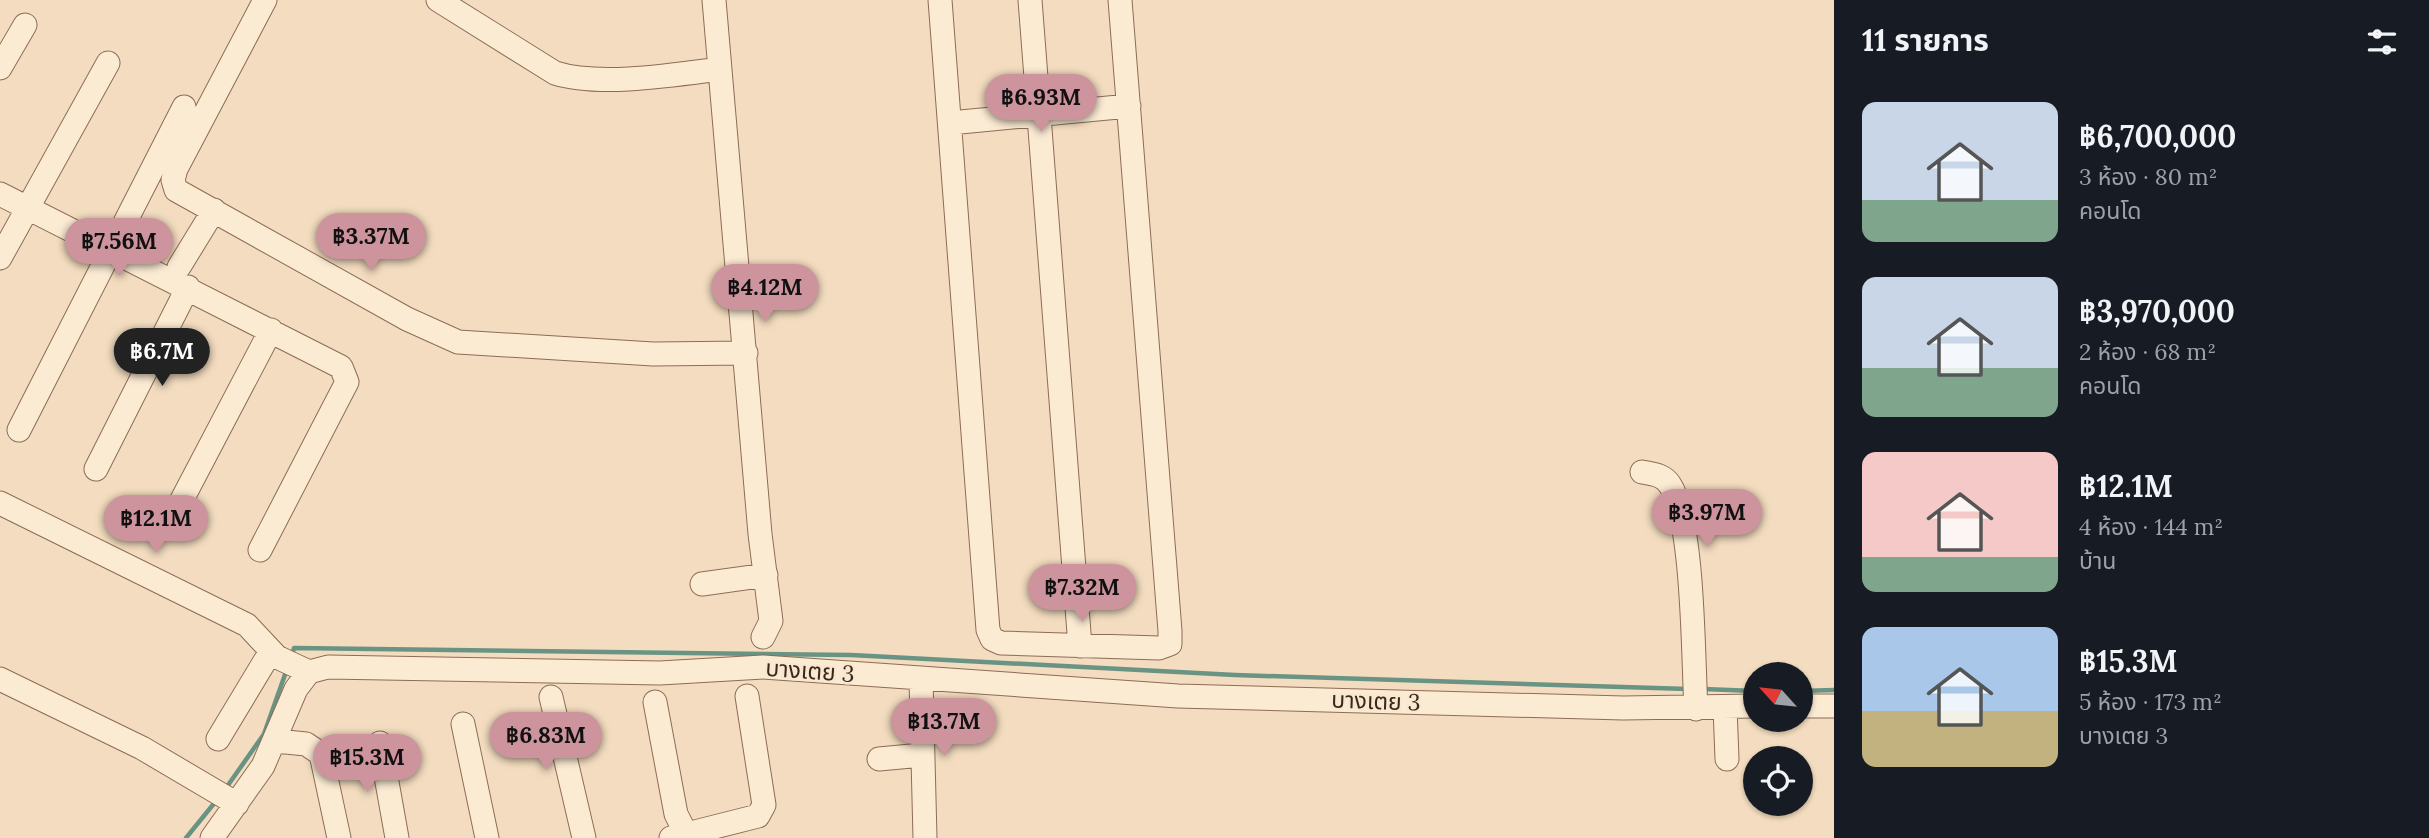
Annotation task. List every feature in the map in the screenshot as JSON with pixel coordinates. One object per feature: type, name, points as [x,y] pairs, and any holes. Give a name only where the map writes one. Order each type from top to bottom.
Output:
[{"type":"street","points":[[264,0],[173,180],[176,190],[417,324],[458,342],[653,354],[746,353]]},
{"type":"street","points":[[438,0],[555,73],[570,78],[655,77],[720,69]]},
{"type":"street","points":[[714,0],[760,534],[771,621],[763,637]]},
{"type":"street","points":[[940,0],[988,630],[992,639],[1001,643],[1159,648],[1170,644],[1120,0]]},
{"type":"street","points":[[1030,0],[1080,646]]},
{"type":"street","points":[[0,68],[24,25]]},
{"type":"street","points":[[0,258],[26,206],[108,63]]},
{"type":"street","points":[[950,123],[1129,106]]},
{"type":"street","points":[[19,430],[110,247],[184,107]]},
{"type":"street","points":[[0,194],[110,247],[183,277],[271,330],[341,366],[347,382],[260,550]]},
{"type":"street","points":[[96,469],[214,210]]},
{"type":"street","points":[[176,511],[271,330]]},
{"type":"street","points":[[1642,472],[1661,476],[1670,484],[1677,501],[1685,544],[1695,695]]},
{"type":"street","points":[[0,503],[247,625],[288,662],[296,689],[276,740],[232,801],[212,838]]},
{"type":"street","points":[[702,584],[766,575]]},
{"type":"street","points":[[218,739],[288,662]]},
{"type":"street","name":"บางเตย 3","points":[[288,662],[328,667],[660,673],[763,667],[1178,696],[1695,695],[1725,707],[1743,706]]},
{"type":"street","points":[[0,679],[142,748],[232,801]]},
{"type":"street","points":[[921,679],[926,838]]},
{"type":"street","points":[[655,702],[682,837],[758,816],[764,805],[747,696]]},
{"type":"street","points":[[551,697],[584,838]]},
{"type":"street","points":[[1813,706],[1834,706]]},
{"type":"street","points":[[1725,707],[1727,759]]},
{"type":"street","points":[[463,724],[487,838]]},
{"type":"street","points":[[276,740],[306,744],[321,754],[339,838]]},
{"type":"street","points":[[380,743],[397,838]]},
{"type":"street","points":[[879,759],[922,755]]},
{"type":"waterway","points":[[292,655],[294,648],[851,655],[1235,675],[1688,689]]},
{"type":"waterway","points":[[226,788],[264,734],[287,669]]},
{"type":"waterway","points":[[1703,689],[1743,691]]},
{"type":"waterway","points":[[1813,691],[1834,690]]},
{"type":"waterway","points":[[186,838],[216,801]]}]
